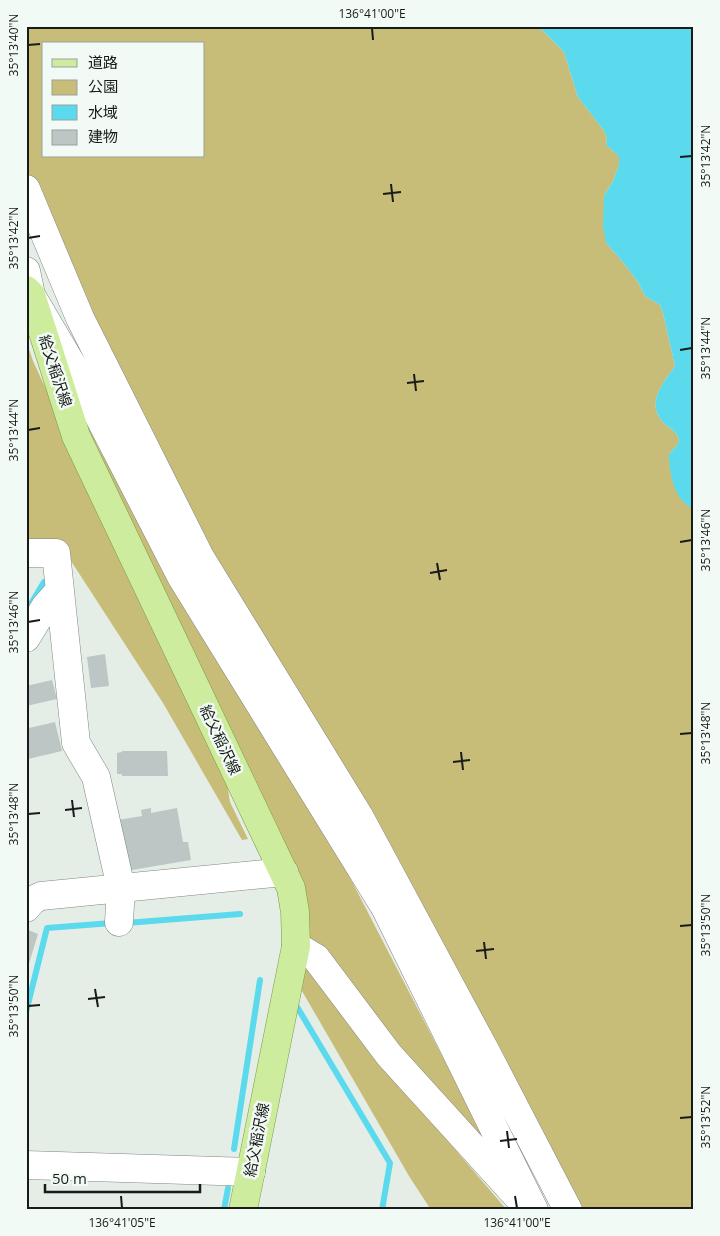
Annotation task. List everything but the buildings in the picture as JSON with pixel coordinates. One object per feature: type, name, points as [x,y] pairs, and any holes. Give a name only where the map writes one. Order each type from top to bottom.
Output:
[{"type":"main road","name":"給父稲沢線","points":[[28,285],[76,436],[291,888],[295,912],[296,946],[243,1210]]},
{"type":"street","points":[[26,189],[80,318],[200,557],[359,816],[482,1043],[568,1210]]},
{"type":"street","points":[[28,285],[74,368],[182,578],[386,909],[534,1210]]},
{"type":"street","points":[[26,553],[56,553],[76,743],[96,777],[121,888],[119,922]]},
{"type":"street","points":[[26,638],[45,607],[60,590]]},
{"type":"street","points":[[26,908],[33,900],[42,896],[284,872]]},
{"type":"street","points":[[296,946],[316,958],[389,1055],[530,1210]]},
{"type":"street","points":[[26,1165],[251,1172]]},
{"type":"green space","points":[[26,26],[538,26],[564,52],[578,97],[605,132],[606,145],[619,156],[619,165],[613,181],[604,196],[606,243],[638,282],[645,296],[660,305],[663,313],[675,366],[658,393],[656,407],[658,415],[663,422],[679,439],[679,443],[669,454],[692,509],[694,509],[694,1210],[578,1210],[175,497],[26,196]]},
{"type":"green space","points":[[26,340],[33,361],[226,778],[230,802],[248,839],[242,840],[163,703],[60,544],[26,542]]},
{"type":"green space","points":[[54,358],[99,449],[330,839],[498,1164],[295,928]]},
{"type":"green space","points":[[298,963],[311,972],[387,1070],[507,1210],[431,1210],[409,1176],[302,991],[285,997]]},
{"type":"water","points":[[538,26],[694,26],[694,509],[682,500],[674,486],[669,454],[679,443],[679,439],[676,433],[663,422],[658,415],[656,407],[658,393],[675,366],[663,313],[660,305],[645,296],[638,282],[606,243],[603,226],[604,196],[613,181],[619,165],[619,156],[606,145],[605,132],[578,97],[564,52]]},
{"type":"waterway","points":[[29,607],[44,582]]},
{"type":"waterway","points":[[126,923],[240,914]]},
{"type":"waterway","points":[[26,1012],[47,928],[112,923]]},
{"type":"waterway","points":[[234,1149],[260,980]]},
{"type":"waterway","points":[[293,1000],[390,1163],[382,1210]]},
{"type":"waterway","points":[[224,1210],[228,1188]]}]
